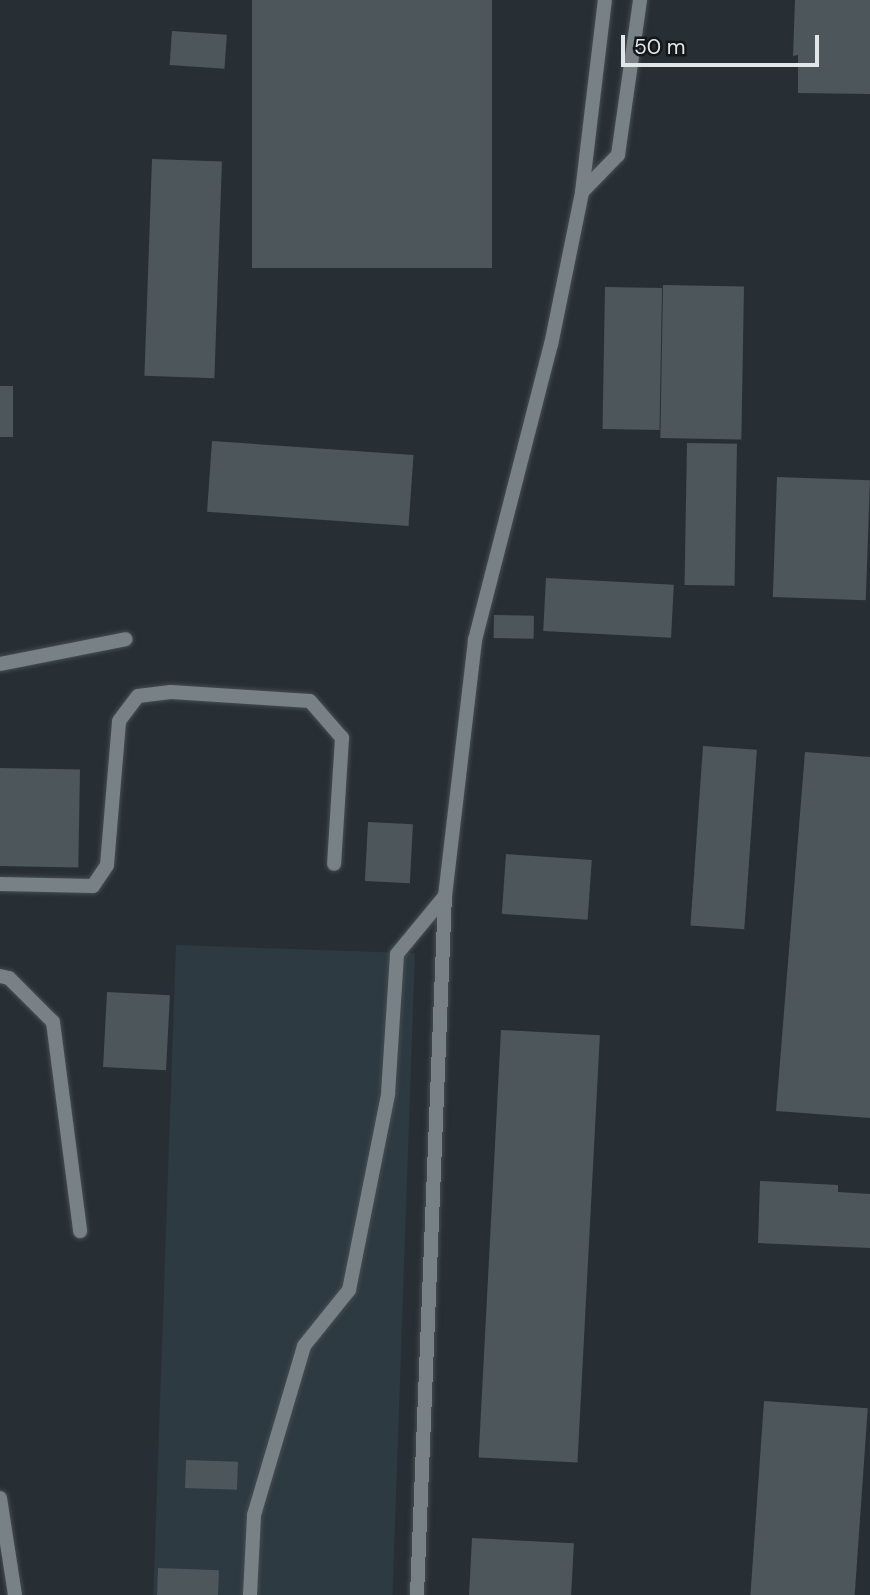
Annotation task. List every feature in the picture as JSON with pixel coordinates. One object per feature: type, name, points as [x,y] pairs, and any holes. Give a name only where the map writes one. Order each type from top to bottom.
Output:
[{"type":"lane","points":[[417,1595],[445,896],[475,640],[551,345],[582,192],[605,0]]},
{"type":"lane","points":[[582,192],[618,155],[640,0]]},
{"type":"lane","points":[[0,664],[126,639]]},
{"type":"lane","points":[[0,884],[93,886],[107,864],[119,721],[138,696],[171,692],[310,701],[342,738],[334,864]]},
{"type":"lane","points":[[250,1595],[254,1515],[304,1346],[349,1290],[388,1094],[397,954],[445,896]]},
{"type":"lane","points":[[0,976],[9,978],[53,1022],[79,1231]]},
{"type":"lane","points":[[0,1498],[5,1557],[15,1595]]},
{"type":"shaded area","points":[[176,945],[415,953],[392,1595],[153,1595]]},
{"type":"building","points":[[252,0],[492,0],[492,268],[252,268]]},
{"type":"building","points":[[795,0],[870,0],[870,94],[798,93],[798,55],[793,56]]},
{"type":"building","points":[[172,31],[227,35],[224,69],[170,65]]},
{"type":"building","points":[[152,159],[222,161],[214,378],[144,376]]},
{"type":"building","points":[[663,285],[744,286],[741,439],[660,438]]},
{"type":"building","points":[[605,287],[662,288],[660,430],[603,429]]},
{"type":"building","points":[[0,386],[13,386],[13,437],[0,437]]},
{"type":"building","points":[[212,441],[414,455],[409,526],[207,512]]},
{"type":"building","points":[[687,443],[737,444],[735,586],[685,585]]},
{"type":"building","points":[[777,477],[870,480],[866,600],[773,597]]},
{"type":"building","points":[[546,578],[674,585],[671,638],[543,631]]},
{"type":"building","points":[[494,615],[534,616],[534,639],[494,638]]},
{"type":"building","points":[[703,746],[757,750],[744,929],[690,926]]},
{"type":"building","points":[[805,752],[870,757],[870,1118],[776,1111]]},
{"type":"building","points":[[0,768],[80,769],[78,867],[0,866]]},
{"type":"building","points":[[368,822],[413,824],[410,883],[365,881]]},
{"type":"building","points":[[506,854],[592,860],[588,920],[502,914]]},
{"type":"building","points":[[107,992],[170,995],[166,1070],[103,1067]]},
{"type":"building","points":[[501,1030],[600,1035],[577,1463],[479,1457]]},
{"type":"building","points":[[760,1181],[838,1185],[838,1192],[870,1194],[870,1248],[758,1243]]},
{"type":"building","points":[[764,1401],[868,1408],[855,1595],[750,1595]]},
{"type":"building","points":[[186,1460],[238,1462],[237,1490],[185,1488]]},
{"type":"building","points":[[472,1538],[574,1543],[571,1595],[469,1595]]},
{"type":"building","points":[[158,1568],[219,1570],[218,1595],[157,1595]]}]
